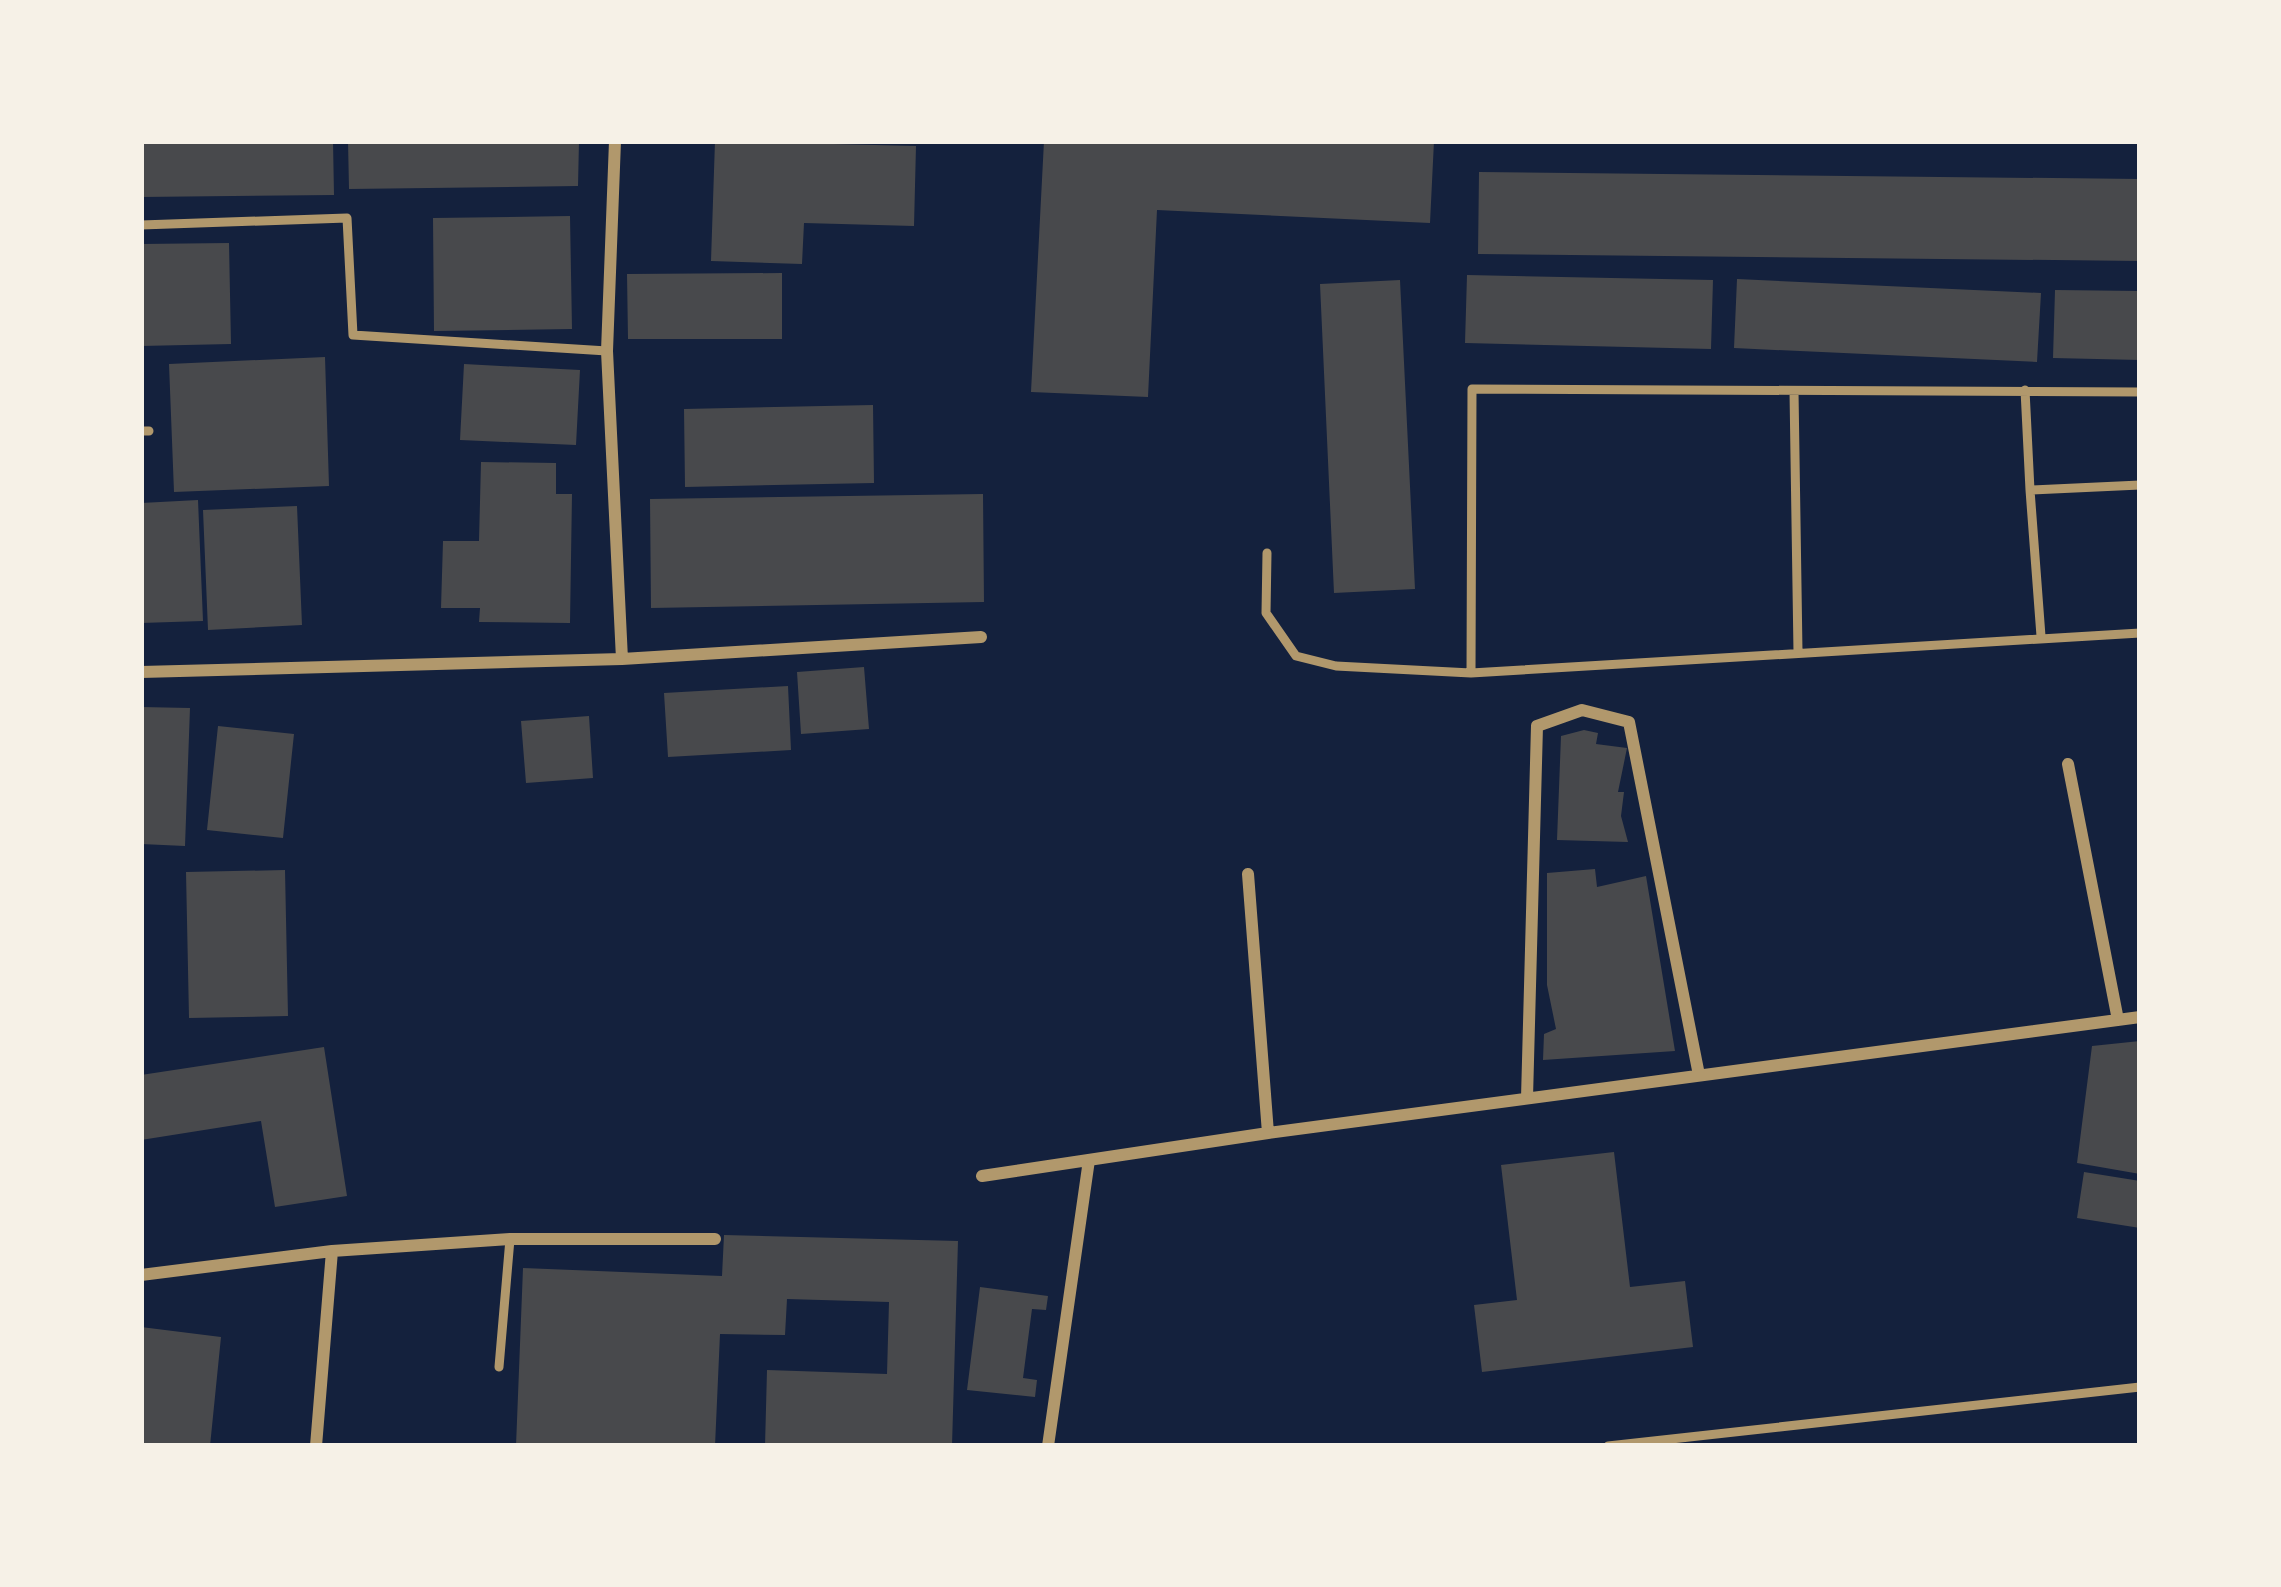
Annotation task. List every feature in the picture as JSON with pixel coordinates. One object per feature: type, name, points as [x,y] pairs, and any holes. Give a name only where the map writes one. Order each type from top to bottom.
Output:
[{"type":"street","points":[[615,141],[607,351],[622,659]]},
{"type":"street","points":[[141,672],[622,659],[981,637]]},
{"type":"street","points":[[1527,1098],[1537,726],[1582,710],[1628,722],[1699,1075]]},
{"type":"street","points":[[2068,764],[2118,1020]]},
{"type":"street","points":[[1248,874],[1268,1133]]},
{"type":"street","points":[[982,1176],[1268,1133],[2140,1017]]},
{"type":"street","points":[[1048,1446],[1089,1160]]},
{"type":"street","points":[[141,1275],[332,1251],[510,1238],[715,1239]]},
{"type":"street","points":[[316,1446],[332,1251]]},
{"type":"lane","points":[[141,225],[347,218],[353,335],[607,351]]},
{"type":"lane","points":[[1471,673],[1472,389],[2140,392]]},
{"type":"lane","points":[[2025,390],[2041,636]]},
{"type":"lane","points":[[1794,391],[1798,652]]},
{"type":"lane","points":[[2030,490],[2140,484]]},
{"type":"lane","points":[[1267,553],[1266,614],[1296,656],[1336,666],[1471,673],[2140,633]]},
{"type":"lane","points":[[499,1367],[510,1238]]},
{"type":"lane","points":[[1608,1446],[2140,1387]]},
{"type":"building","points":[[141,141],[333,141],[334,195],[141,197]]},
{"type":"building","points":[[348,141],[579,141],[578,186],[349,189]]},
{"type":"building","points":[[715,141],[916,146],[914,226],[804,223],[802,264],[711,261]]},
{"type":"building","points":[[1044,141],[1434,141],[1430,223],[1157,210],[1148,397],[1031,392]]},
{"type":"building","points":[[1479,172],[2140,179],[2140,261],[1478,254]]},
{"type":"building","points":[[570,216],[572,329],[434,331],[433,218]]},
{"type":"building","points":[[229,243],[231,344],[141,346],[141,244]]},
{"type":"building","points":[[782,273],[782,339],[628,339],[627,274]]},
{"type":"building","points":[[1467,275],[1713,280],[1711,349],[1465,343]]},
{"type":"building","points":[[1737,279],[2041,293],[2037,362],[1734,348]]},
{"type":"building","points":[[1400,280],[1415,589],[1334,593],[1320,284]]},
{"type":"building","points":[[2055,290],[2140,291],[2140,360],[2053,358]]},
{"type":"building","points":[[325,357],[329,486],[174,492],[169,364]]},
{"type":"building","points":[[464,364],[580,370],[576,445],[460,440]]},
{"type":"building","points":[[873,405],[874,483],[685,487],[684,409]]},
{"type":"building","points":[[481,462],[556,463],[556,494],[572,494],[570,623],[479,622],[480,608],[441,608],[443,541],[479,541]]},
{"type":"building","points":[[983,494],[984,602],[651,608],[650,499]]},
{"type":"building","points":[[198,500],[203,621],[141,623],[141,503]]},
{"type":"building","points":[[297,506],[302,625],[208,630],[203,510]]},
{"type":"building","points":[[864,667],[869,729],[801,734],[797,672]]},
{"type":"building","points":[[788,686],[791,750],[668,757],[664,693]]},
{"type":"building","points":[[141,707],[190,708],[185,846],[141,844]]},
{"type":"building","points":[[589,716],[593,778],[526,783],[521,721]]},
{"type":"building","points":[[218,726],[294,734],[283,838],[207,830]]},
{"type":"building","points":[[1584,730],[1598,733],[1596,744],[1627,748],[1618,792],[1624,792],[1621,816],[1628,842],[1557,840],[1561,736]]},
{"type":"building","points":[[1595,869],[1597,887],[1646,876],[1675,1051],[1543,1060],[1544,1034],[1556,1029],[1547,985],[1547,873]]},
{"type":"building","points":[[285,870],[288,1016],[189,1018],[186,872]]},
{"type":"building","points":[[2140,1041],[2140,1174],[2077,1163],[2092,1046]]},
{"type":"building","points":[[324,1047],[347,1196],[275,1207],[261,1121],[141,1140],[141,1075]]},
{"type":"building","points":[[1614,1152],[1630,1287],[1685,1281],[1693,1347],[1482,1372],[1474,1305],[1517,1300],[1501,1165]]},
{"type":"building","points":[[2084,1172],[2140,1181],[2140,1228],[2077,1218]]},
{"type":"building","points":[[724,1235],[958,1241],[952,1446],[765,1446],[767,1370],[887,1374],[889,1302],[787,1299],[785,1335],[720,1334],[715,1446],[516,1446],[523,1268],[722,1276]]},
{"type":"building","points":[[980,1287],[1048,1296],[1046,1310],[1032,1309],[1023,1378],[1037,1380],[1035,1397],[967,1390]]},
{"type":"building","points":[[141,1327],[221,1337],[210,1446],[141,1446]]}]
